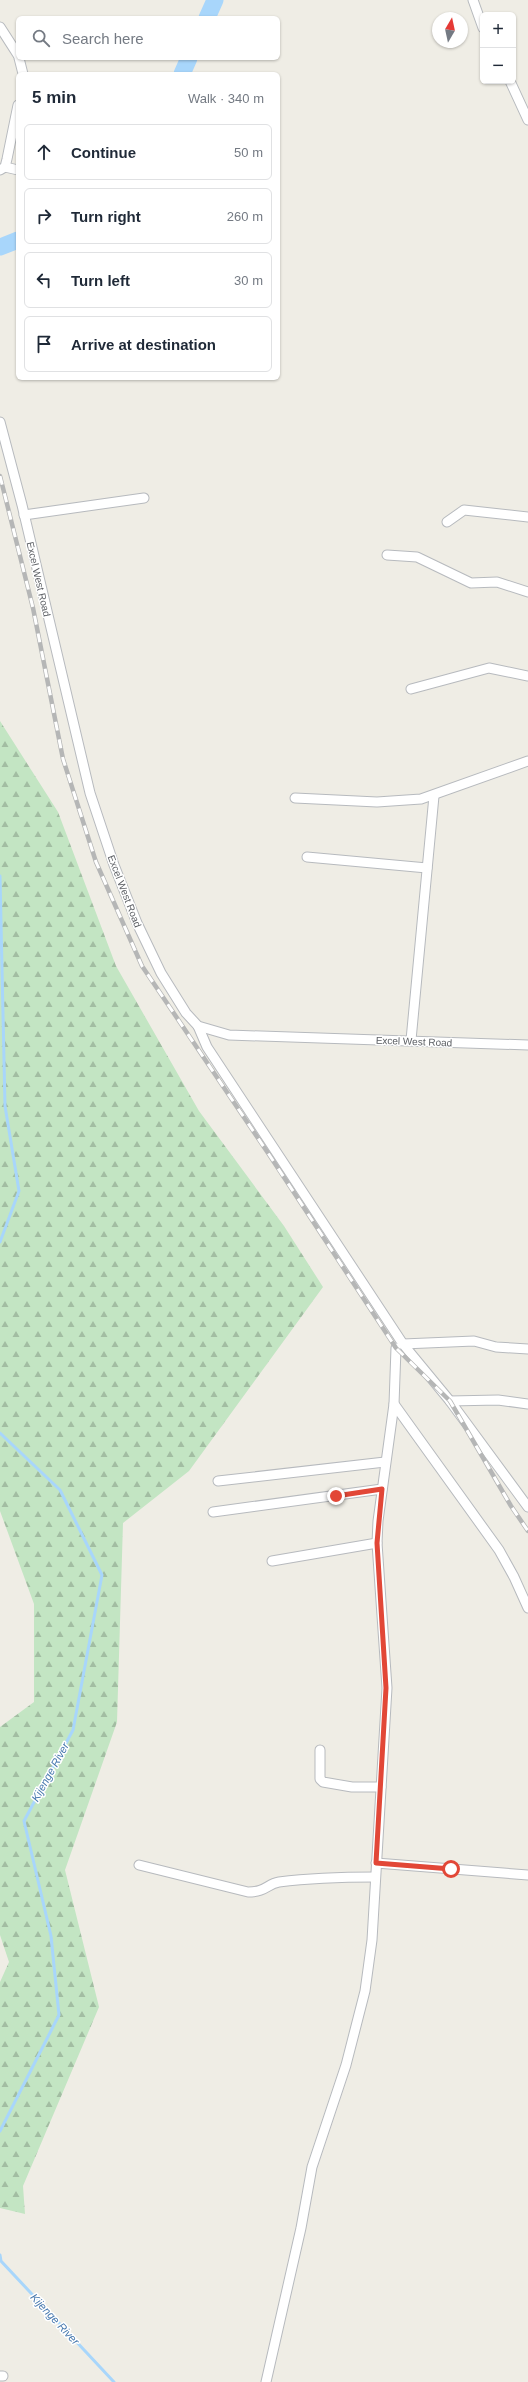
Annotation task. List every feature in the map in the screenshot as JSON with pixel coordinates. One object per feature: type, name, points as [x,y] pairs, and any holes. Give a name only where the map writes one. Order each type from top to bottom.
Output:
[{"type":"street","points":[[473,0],[480,20]]},
{"type":"street","points":[[0,27],[16,52]]},
{"type":"street","points":[[20,60],[22,72]]},
{"type":"street","points":[[511,84],[528,120]]},
{"type":"street","points":[[16,113],[2,169],[16,170]]},
{"type":"street","name":"Excel West Road","points":[[0,422],[24,515],[92,800],[137,923],[161,973],[198,1026],[229,1035],[528,1045]]},
{"type":"street","points":[[24,515],[144,498]]},
{"type":"street","points":[[447,522],[464,510],[528,517]]},
{"type":"street","points":[[387,555],[417,557],[471,583],[497,582],[528,592]]},
{"type":"street","points":[[411,689],[489,668],[528,676]]},
{"type":"street","points":[[295,798],[382,802],[434,796],[528,761]]},
{"type":"street","points":[[411,1040],[434,796]]},
{"type":"street","points":[[307,857],[427,868]]},
{"type":"street","points":[[198,1026],[207,1047],[399,1346],[450,1401],[528,1507]]},
{"type":"street","points":[[399,1346],[474,1341],[496,1347],[528,1349]]},
{"type":"street","points":[[266,2382],[301,2228],[312,2167],[346,2065],[365,1991],[372,1940],[386,1688],[377,1543],[385,1462],[394,1404],[399,1346]]},
{"type":"street","points":[[450,1401],[498,1400],[528,1404]]},
{"type":"street","points":[[394,1404],[499,1550],[514,1577],[528,1608]]},
{"type":"street","points":[[218,1481],[385,1462]]},
{"type":"street","points":[[213,1512],[382,1489]]},
{"type":"street","points":[[272,1562],[377,1543]]},
{"type":"street","points":[[320,1750],[320,1779],[323,1782],[352,1787],[381,1787]]},
{"type":"street","points":[[376,1863],[528,1875]]},
{"type":"street","points":[[139,1865],[248,1892],[265,1890],[279,1882],[330,1877],[375,1877]]},
{"type":"green space","points":[[0,721],[58,812],[116,966],[199,1111],[284,1226],[323,1287],[189,1471],[123,1523],[117,1722],[65,1870],[99,2007],[23,2186],[25,2214],[0,2208],[0,1982],[9,1962],[0,1935],[0,1727],[34,1702],[34,1604],[0,1511]]},
{"type":"waterway","name":"Kijenge River","points":[[208,16],[215,0]]},
{"type":"waterway","name":"Kijenge River","points":[[183,72],[188,60]]},
{"type":"waterway","name":"Kijenge River","points":[[0,247],[16,241]]},
{"type":"waterway","name":"Kijenge River","points":[[0,876],[5,1106],[19,1191],[0,1242]]},
{"type":"waterway","name":"Kijenge River","points":[[0,1433],[60,1490],[102,1575],[73,1730],[24,1821],[51,1936],[59,2015],[0,2131]]},
{"type":"waterway","name":"Kijenge River","points":[[0,2255],[1,2261],[114,2382]]},
{"type":"railway","points":[[0,476],[33,608],[63,759],[96,862],[142,966],[268,1153],[396,1348],[450,1401],[511,1506],[528,1531]]},
{"type":"route","points":[[336,1496],[382,1489],[377,1543],[386,1666],[386,1712],[376,1863],[451,1869]]}]
